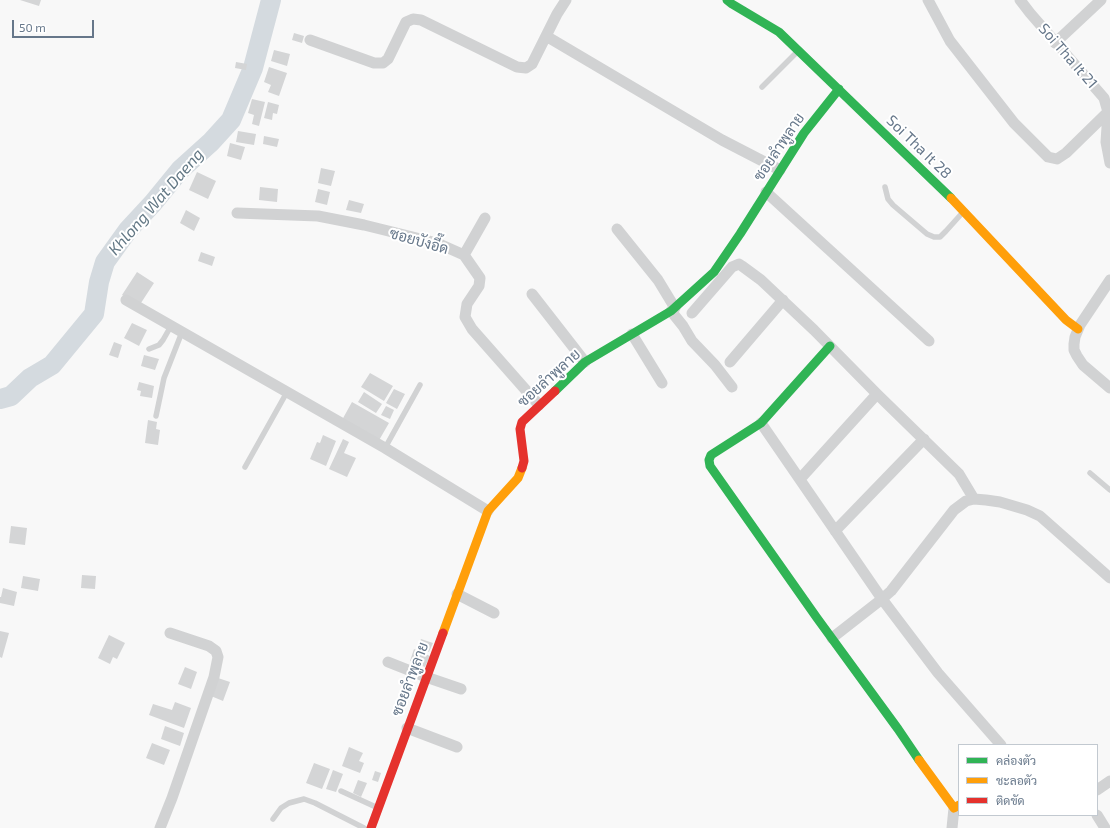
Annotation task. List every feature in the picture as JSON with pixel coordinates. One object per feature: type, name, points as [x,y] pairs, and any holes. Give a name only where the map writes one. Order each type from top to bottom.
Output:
[{"type":"street","points":[[310,40],[374,63],[382,63],[388,59],[406,22],[413,18],[421,20],[517,68],[526,68],[532,64],[557,14],[566,0]]},
{"type":"street","name":"Soi Tha It 28","points":[[727,0],[779,32],[964,211],[1066,320],[1078,329]]},
{"type":"street","points":[[928,0],[950,41],[1014,123],[1048,157],[1057,159],[1066,153],[1108,112]]},
{"type":"street","name":"Soi Tha It 21","points":[[1020,0],[1055,42],[1107,99],[1108,112],[1106,142],[1110,163]]},
{"type":"street","points":[[1055,42],[1101,0]]},
{"type":"street","points":[[546,36],[722,140],[780,170]]},
{"type":"street","name":"ซอยลำพูลาย","points":[[371,828],[488,511],[518,478],[522,469],[524,461],[520,429],[522,422],[585,362],[673,309],[714,272],[804,133],[839,89]]},
{"type":"street","points":[[766,192],[929,341]]},
{"type":"street","name":"ซอยบังอี๊ด","points":[[237,213],[318,216],[437,243],[464,255],[480,278],[479,286],[467,304],[465,317],[472,329],[539,405]]},
{"type":"street","points":[[464,255],[485,218]]},
{"type":"street","points":[[617,229],[658,280],[692,341],[715,365],[732,387]]},
{"type":"street","points":[[692,313],[732,267],[739,264],[761,280],[783,300],[959,474],[974,499]]},
{"type":"street","points":[[1110,280],[1078,329],[1074,344],[1076,356],[1083,365],[1110,388]]},
{"type":"street","points":[[532,294],[585,362]]},
{"type":"street","points":[[126,300],[385,448],[488,511]]},
{"type":"street","points":[[730,362],[783,300]]},
{"type":"street","points":[[632,334],[662,383]]},
{"type":"street","points":[[830,346],[761,423],[711,455],[709,460],[710,466],[923,766],[956,806],[952,828]]},
{"type":"street","points":[[800,480],[877,394]]},
{"type":"street","points":[[761,423],[882,599],[938,672],[1000,744]]},
{"type":"street","points":[[835,531],[924,440]]},
{"type":"street","points":[[832,638],[891,591],[954,510],[966,501],[974,499],[1000,502],[1027,510],[1040,516],[1110,578]]},
{"type":"street","points":[[457,594],[494,613]]},
{"type":"street","points":[[160,828],[172,798],[214,676],[218,658],[216,651],[209,646],[170,633]]},
{"type":"street","points":[[388,662],[461,689]]},
{"type":"street","points":[[407,728],[458,747]]},
{"type":"street","points":[[1098,789],[1110,781]]},
{"type":"street","points":[[1098,816],[1105,828]]},
{"type":"lane","points":[[762,87],[798,50]]},
{"type":"lane","points":[[885,187],[888,199],[893,205],[927,234],[934,237],[940,237],[964,211]]},
{"type":"lane","points":[[149,349],[159,345],[164,340],[171,326]]},
{"type":"lane","points":[[156,416],[164,378],[182,332]]},
{"type":"lane","points":[[385,448],[420,385]]},
{"type":"lane","points":[[244,467],[287,392]]},
{"type":"lane","points":[[1090,473],[1110,490]]},
{"type":"lane","points":[[342,792],[379,808]]},
{"type":"lane","points":[[273,818],[285,805],[296,800],[304,799],[364,828]]},
{"type":"building","points":[[20,0],[41,0],[39,6]]},
{"type":"building","points":[[294,33],[304,36],[302,43],[292,40]]},
{"type":"building","points":[[274,50],[290,54],[287,66],[271,61]]},
{"type":"building","points":[[236,62],[247,64],[246,70],[235,68]]},
{"type":"building","points":[[269,67],[287,73],[279,96],[268,92],[271,85],[264,82]]},
{"type":"building","points":[[252,99],[265,102],[259,126],[252,124],[254,115],[248,113]]},
{"type":"building","points":[[268,102],[279,105],[277,114],[273,113],[272,120],[264,118]]},
{"type":"building","points":[[238,131],[256,134],[254,145],[236,142]]},
{"type":"building","points":[[264,136],[279,139],[277,147],[263,144]]},
{"type":"building","points":[[230,143],[245,147],[241,160],[227,156]]},
{"type":"building","points":[[321,168],[335,171],[331,186],[318,183]]},
{"type":"building","points":[[197,172],[216,181],[208,199],[189,190]]},
{"type":"building","points":[[260,187],[278,189],[277,202],[259,200]]},
{"type":"building","points":[[318,189],[330,192],[327,205],[315,202]]},
{"type":"building","points":[[349,200],[364,204],[361,213],[346,210]]},
{"type":"building","points":[[186,210],[200,218],[194,231],[180,223]]},
{"type":"building","points":[[201,252],[215,257],[212,266],[198,261]]},
{"type":"building","points":[[137,272],[154,283],[139,306],[122,295]]},
{"type":"building","points":[[132,323],[147,330],[139,346],[124,338]]},
{"type":"building","points":[[114,342],[122,345],[118,358],[109,355]]},
{"type":"building","points":[[144,355],[159,359],[155,370],[141,366]]},
{"type":"building","points":[[370,373],[393,386],[384,401],[361,387]]},
{"type":"building","points":[[139,382],[154,386],[152,398],[140,396],[141,391],[137,390]]},
{"type":"building","points":[[394,389],[405,394],[397,409],[386,403]]},
{"type":"building","points":[[364,392],[382,404],[376,413],[358,402]]},
{"type":"building","points":[[352,402],[389,423],[378,442],[342,420]]},
{"type":"building","points":[[386,406],[394,410],[390,419],[381,415]]},
{"type":"building","points":[[148,420],[157,422],[156,429],[160,430],[158,445],[145,443]]},
{"type":"building","points":[[323,435],[336,441],[326,466],[310,459],[317,442],[320,443]]},
{"type":"building","points":[[343,439],[349,442],[344,453],[356,458],[347,477],[329,469]]},
{"type":"building","points":[[11,526],[27,528],[25,545],[9,543]]},
{"type":"building","points":[[82,575],[96,576],[95,589],[81,588]]},
{"type":"building","points":[[23,576],[40,579],[38,591],[21,588]]},
{"type":"building","points":[[3,588],[17,592],[14,606],[0,603]]},
{"type":"building","points":[[0,631],[9,633],[2,658],[0,657]]},
{"type":"building","points":[[109,635],[125,643],[117,659],[113,657],[110,664],[98,658]]},
{"type":"building","points":[[421,639],[433,643],[429,652],[418,647]]},
{"type":"building","points":[[414,649],[430,656],[425,667],[410,661]]},
{"type":"building","points":[[185,667],[197,672],[191,689],[178,684]]},
{"type":"building","points":[[218,678],[230,682],[223,701],[211,696]]},
{"type":"building","points":[[175,702],[191,708],[184,728],[149,715],[153,704],[172,710]]},
{"type":"building","points":[[165,726],[184,733],[180,746],[161,739]]},
{"type":"building","points":[[152,743],[170,750],[164,765],[146,758]]},
{"type":"building","points":[[349,747],[363,753],[359,761],[364,763],[360,773],[342,766]]},
{"type":"building","points":[[314,763],[330,769],[322,789],[306,783]]},
{"type":"building","points":[[333,770],[343,774],[336,792],[326,789]]},
{"type":"building","points":[[375,771],[381,773],[378,782],[372,780]]},
{"type":"building","points":[[358,780],[367,783],[361,797],[353,793]]},
{"type":"waterway","name":"Khlong Wat Daeng","points":[[0,399],[11,396],[30,378],[52,365],[94,314],[99,282],[105,262],[128,230],[153,203],[180,170],[211,142],[231,120],[253,68],[271,0]]},
{"type":"traffic: fast","points":[[727,0],[779,32],[951,198]]},
{"type":"traffic: fast","points":[[555,391],[585,362],[671,311],[714,272],[804,133],[839,89]]},
{"type":"traffic: fast","points":[[830,346],[761,423],[711,455],[709,460],[710,466],[919,760]]},
{"type":"traffic: slow","points":[[951,198],[1066,320],[1078,329]]},
{"type":"traffic: slow","points":[[443,633],[488,511],[518,478],[522,468]]},
{"type":"traffic: slow","points":[[919,760],[954,808],[958,806]]},
{"type":"traffic: jam","points":[[522,468],[524,461],[520,429],[522,422],[555,391]]},
{"type":"traffic: jam","points":[[371,828],[443,633]]}]
